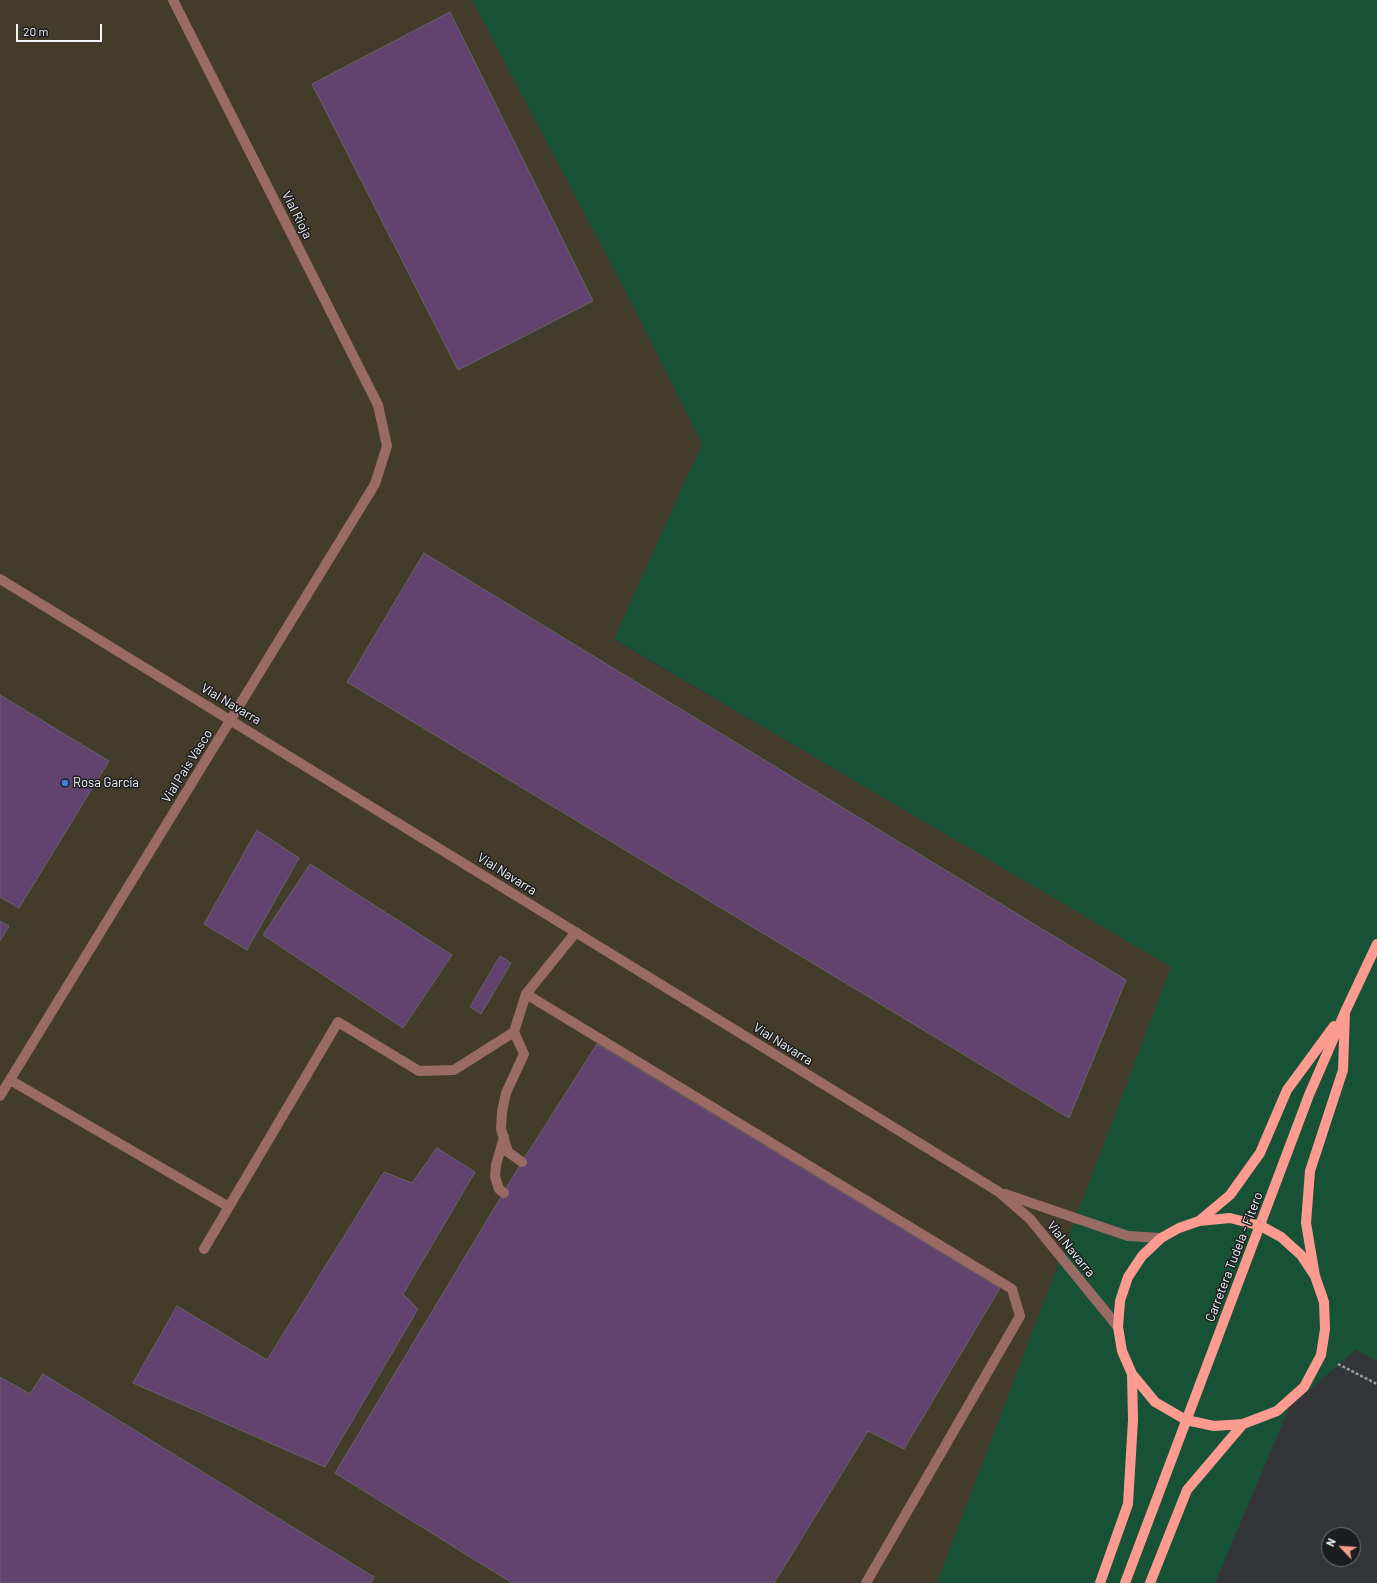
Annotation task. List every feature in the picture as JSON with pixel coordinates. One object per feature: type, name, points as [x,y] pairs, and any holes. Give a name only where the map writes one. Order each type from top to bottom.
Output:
[{"type":"main road","name":"Carretera Tudela - Fitero","points":[[1125,1583],[1261,1226],[1309,1095],[1345,1012],[1377,944]]},
{"type":"main road","points":[[1199,1221],[1230,1195],[1260,1153],[1287,1090],[1345,1012]]},
{"type":"main road","points":[[1315,1276],[1301,1255],[1281,1237],[1261,1226],[1230,1218],[1199,1221],[1179,1228],[1161,1238],[1142,1256],[1128,1277],[1120,1301],[1118,1327],[1122,1351],[1132,1374],[1155,1402],[1186,1420],[1214,1426],[1243,1424],[1277,1411],[1304,1387],[1321,1355],[1326,1328],[1324,1308],[1315,1276],[1306,1223],[1310,1171],[1343,1070],[1345,1012]]},
{"type":"main road","points":[[1100,1583],[1128,1504],[1133,1420],[1132,1374]]},
{"type":"main road","points":[[1150,1583],[1187,1490],[1243,1424]]},
{"type":"street","name":"Vial Rioja","points":[[173,0],[378,405],[387,446]]},
{"type":"street","name":"Vial Pais Vasco","points":[[0,1096],[375,484],[387,446]]},
{"type":"street","name":"Vial Navarra","points":[[0,579],[231,719],[999,1192],[1030,1220],[1118,1327]]},
{"type":"street","points":[[204,1249],[338,1022],[419,1071],[454,1070],[514,1032],[526,994],[576,932]]},
{"type":"street","points":[[526,994],[1012,1289],[1020,1316],[866,1583]]},
{"type":"street","points":[[514,1032],[524,1054],[506,1093],[502,1112],[501,1129],[508,1152],[522,1162]]},
{"type":"street","points":[[10,1080],[229,1207]]},
{"type":"street","points":[[504,1138],[496,1165],[496,1177],[499,1189],[504,1193]]},
{"type":"street","name":"Vial Navarra","points":[[999,1192],[1128,1236],[1161,1238]]},
{"type":"path","points":[[1321,1355],[1377,1384]]},
{"type":"shaded area","points":[[0,0],[472,0],[628,296],[702,444],[614,640],[1172,967],[937,1583],[0,1583]]},
{"type":"green space","points":[[472,0],[1377,0],[1377,1361],[1356,1350],[1290,1406],[1215,1583],[937,1583],[1171,967],[614,639],[702,444],[628,296]]},
{"type":"building","points":[[450,12],[593,301],[458,370],[312,84]]},
{"type":"building","points":[[424,553],[1126,980],[1069,1118],[347,682]]},
{"type":"building","points":[[0,695],[109,761],[19,908],[0,897]]},
{"type":"building","points":[[257,830],[299,858],[247,950],[204,924]]},
{"type":"building","points":[[310,864],[452,955],[403,1028],[263,935]]},
{"type":"building","points":[[0,921],[9,926],[0,941]]},
{"type":"building","points":[[500,956],[511,963],[481,1014],[470,1007]]},
{"type":"building","points":[[597,1044],[1000,1288],[904,1449],[868,1431],[774,1583],[512,1583],[335,1473],[522,1162]]},
{"type":"building","points":[[437,1148],[475,1172],[403,1294],[418,1309],[325,1467],[133,1383],[177,1306],[267,1360],[384,1172],[412,1183]]},
{"type":"building","points":[[43,1374],[374,1577],[371,1583],[0,1583],[0,1377],[30,1394]]},
{"type":"place","name":"Rosa García","points":[[65,783]]}]
